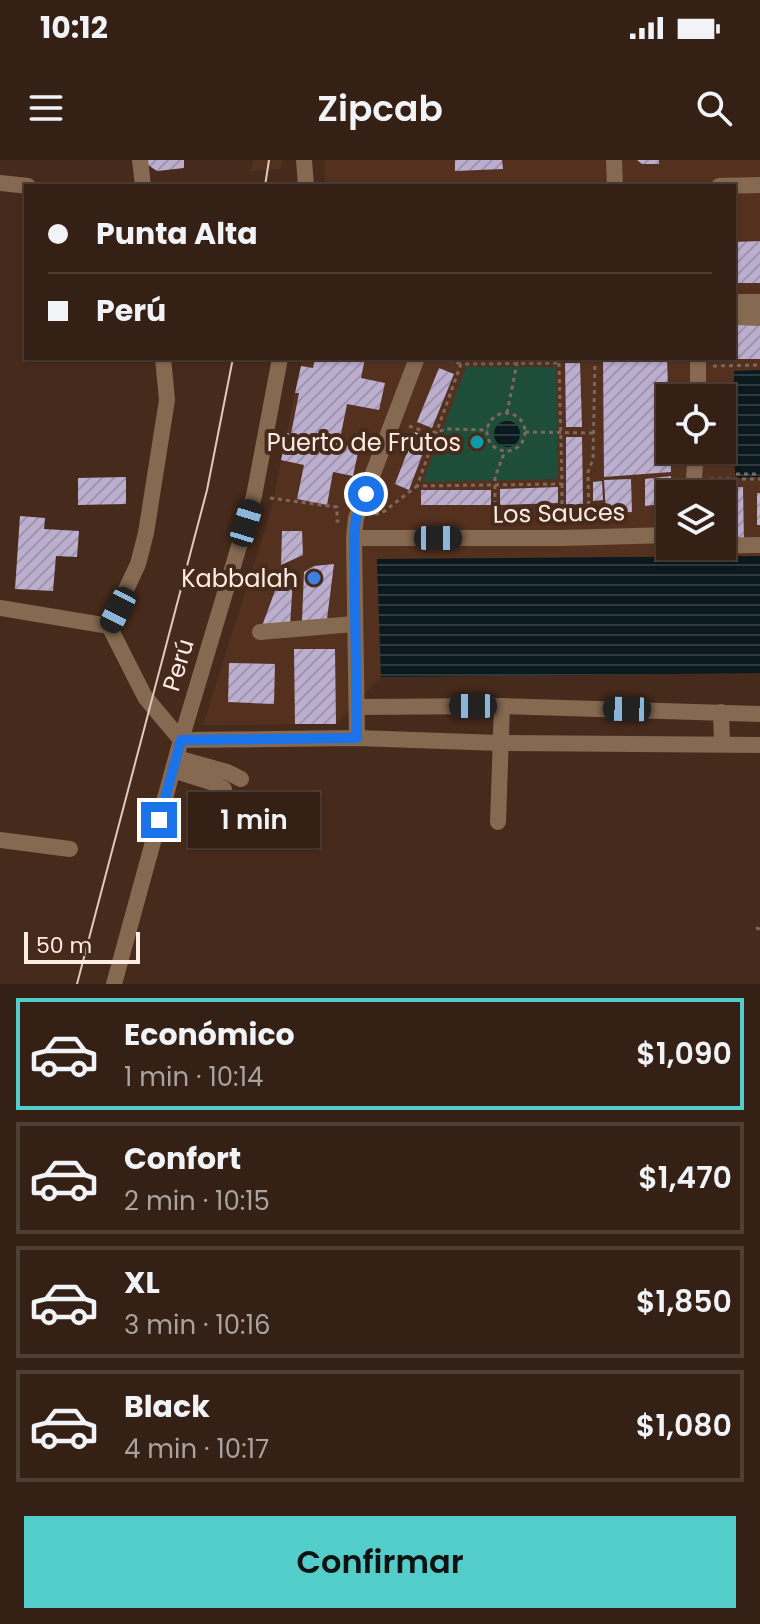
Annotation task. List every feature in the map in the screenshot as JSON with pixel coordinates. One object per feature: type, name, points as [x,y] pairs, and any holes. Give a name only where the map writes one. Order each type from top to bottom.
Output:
[{"type":"street","points":[[140,160],[143,184]]},
{"type":"street","points":[[304,160],[306,184]]},
{"type":"street","points":[[614,160],[615,184]]},
{"type":"street","points":[[0,183],[24,186]]},
{"type":"street","points":[[736,186],[760,185]]},
{"type":"street","points":[[736,302],[760,302]]},
{"type":"street","points":[[736,317],[760,318]]},
{"type":"street","points":[[109,626],[138,564],[146,533],[167,400],[163,360]]},
{"type":"street","name":"Perú","points":[[114,984],[181,740],[254,496],[280,360]]},
{"type":"street","points":[[357,738],[354,624],[356,518],[416,360]]},
{"type":"street","points":[[698,362],[698,384]]},
{"type":"street","name":"Los Sauces","points":[[354,538],[656,535]]},
{"type":"street","points":[[736,545],[760,545]]},
{"type":"street","points":[[0,608],[109,626]]},
{"type":"street","points":[[260,632],[354,624]]},
{"type":"street","points":[[109,626],[145,697],[181,740],[357,738],[500,743],[760,745]]},
{"type":"street","points":[[357,707],[502,706],[760,714]]},
{"type":"street","points":[[498,822],[502,706]]},
{"type":"street","points":[[721,712],[722,744]]},
{"type":"street","points":[[175,764],[227,772],[241,779]]},
{"type":"street","points":[[175,764],[224,789]]},
{"type":"street","points":[[0,840],[70,849]]},
{"type":"path","points":[[448,360],[461,364],[518,361],[559,363],[562,538]]},
{"type":"path","points":[[589,537],[588,472],[593,459],[595,360]]},
{"type":"path","points":[[507,413],[518,361]]},
{"type":"path","points":[[698,362],[760,365]]},
{"type":"path","points":[[254,496],[337,507],[337,521],[382,513],[417,486],[461,364]]},
{"type":"path","points":[[507,413],[519,418],[525,432],[520,446],[505,451],[492,445],[488,430],[495,417],[507,413]]},
{"type":"path","points":[[393,420],[429,433],[449,429],[488,430]]},
{"type":"path","points":[[525,432],[594,433]]},
{"type":"path","points":[[495,539],[495,485],[505,451]]},
{"type":"path","points":[[736,474],[760,476]]},
{"type":"path","points":[[734,480],[760,476]]},
{"type":"path","points":[[417,486],[562,484]]},
{"type":"shaded area","points":[[253,160],[282,160],[281,169],[251,171]]},
{"type":"shaded area","name":"Puerto de Frutos","points":[[325,160],[760,160],[760,370],[734,371],[734,384],[656,384],[656,464],[735,464],[735,477],[760,477],[760,556],[736,556],[736,480],[656,480],[656,557],[377,559],[381,677],[336,724],[203,725],[272,507],[302,360],[736,360],[736,184],[325,184]]},
{"type":"shaded area","points":[[760,370],[760,477],[735,478],[734,371]]},
{"type":"shaded area","points":[[507,421],[516,425],[520,434],[516,443],[507,447],[498,443],[494,434],[498,425]]},
{"type":"shaded area","points":[[736,556],[760,556],[760,673],[381,677],[377,559],[656,557],[656,560],[736,560]]},
{"type":"green space","points":[[466,367],[556,367],[558,479],[423,482]]},
{"type":"building","points":[[148,160],[184,160],[184,168],[157,171],[148,165]]},
{"type":"building","points":[[455,160],[502,160],[503,169],[455,171]]},
{"type":"building","points":[[637,160],[659,160],[659,164],[642,164]]},
{"type":"building","points":[[760,241],[760,283],[736,283],[736,242]]},
{"type":"building","points":[[736,321],[760,321],[760,359],[736,359]]},
{"type":"building","points":[[315,360],[365,360],[361,378],[385,383],[379,410],[347,404],[339,444],[359,448],[353,476],[333,472],[327,505],[297,499],[304,465],[281,460],[287,433],[291,434],[301,366],[313,368]]},
{"type":"building","points":[[603,360],[667,360],[668,384],[656,384],[656,464],[671,464],[671,472],[604,477]]},
{"type":"building","points":[[565,363],[580,363],[582,427],[566,427]]},
{"type":"building","points":[[439,368],[454,374],[432,428],[417,422]]},
{"type":"building","points":[[415,432],[429,437],[409,490],[395,484]]},
{"type":"building","points":[[566,437],[582,437],[583,504],[566,505]]},
{"type":"building","points":[[671,476],[671,480],[656,480],[656,505],[645,506],[645,479]]},
{"type":"building","points":[[126,477],[126,504],[78,505],[78,478]]},
{"type":"building","points":[[631,479],[632,512],[606,513],[604,480]]},
{"type":"building","points":[[602,481],[603,500],[593,501],[593,482]]},
{"type":"building","points":[[558,487],[558,503],[500,505],[500,489]]},
{"type":"building","points":[[736,487],[743,487],[744,544],[736,544]]},
{"type":"building","points":[[421,490],[491,490],[491,505],[421,505]]},
{"type":"building","points":[[757,493],[760,493],[760,525],[757,525]]},
{"type":"building","points":[[20,516],[45,518],[44,529],[79,531],[77,557],[56,556],[53,591],[15,589]]},
{"type":"building","points":[[282,531],[302,531],[303,555],[281,565]]},
{"type":"building","points":[[334,564],[327,619],[302,621],[304,572],[314,566]]},
{"type":"building","points":[[293,579],[290,625],[262,626],[276,588]]},
{"type":"building","points":[[294,649],[335,649],[336,724],[295,724]]},
{"type":"building","points":[[229,663],[275,664],[274,704],[228,702]]},
{"type":"tram line","points":[[265,184],[269,160]]},
{"type":"tram line","points":[[77,984],[207,490],[233,360]]},
{"type":"place","name":"Puerto de Frutos","points":[[477,442]]},
{"type":"place","name":"Kabbalah","points":[[314,578]]},
{"type":"route","points":[[159,820],[181,740],[357,738],[354,538],[356,518],[366,494]]}]
